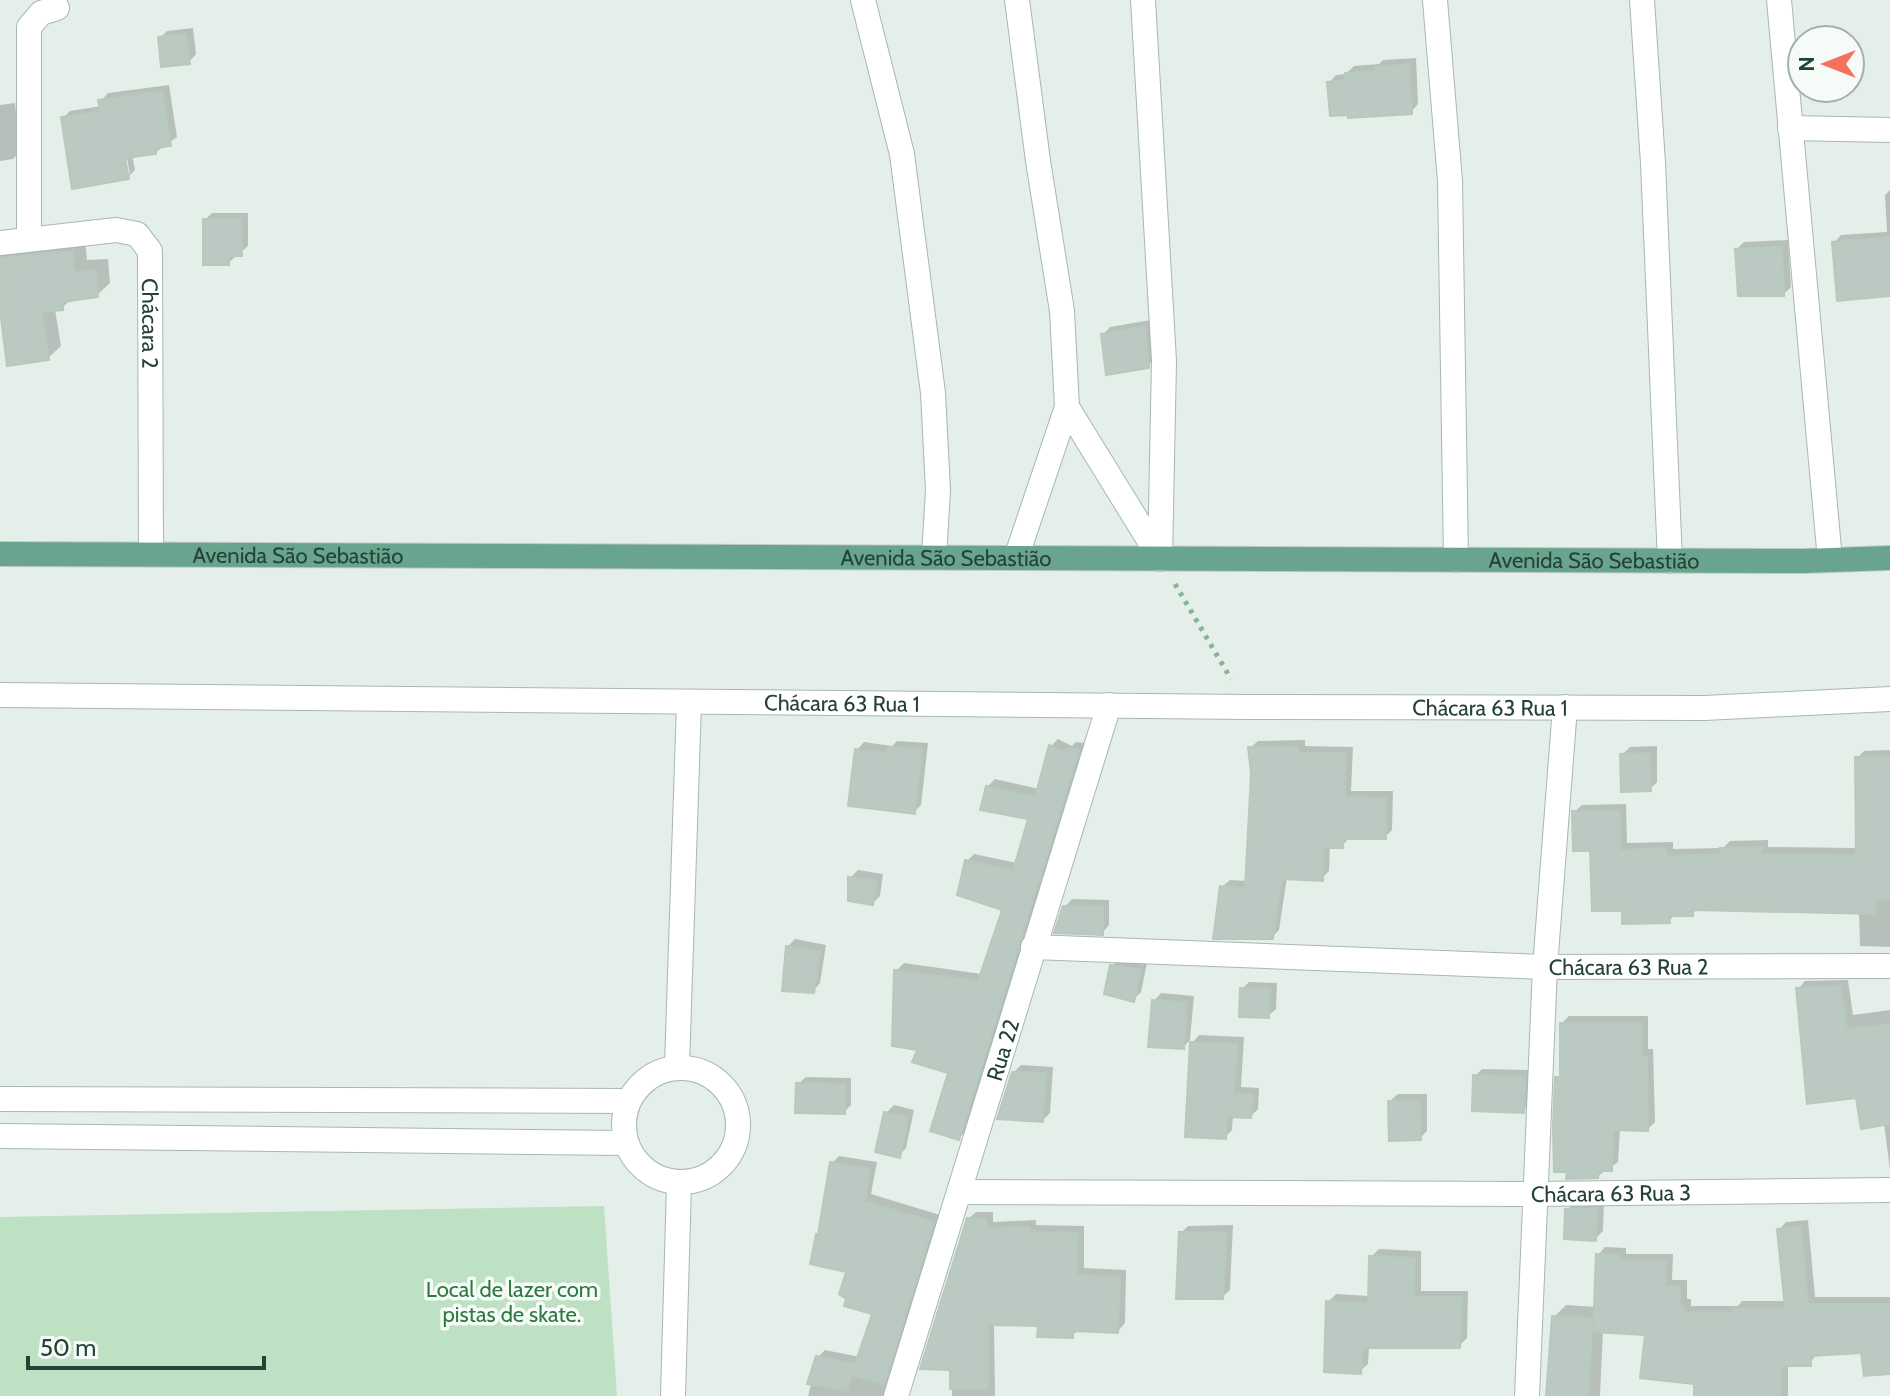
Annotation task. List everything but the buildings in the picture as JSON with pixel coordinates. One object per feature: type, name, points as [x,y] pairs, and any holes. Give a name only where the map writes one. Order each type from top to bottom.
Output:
[{"type":"main road","name":"Avenida São Sebastião","points":[[0,554],[1670,561],[1890,558]]},
{"type":"street","points":[[863,0],[902,154],[933,393],[938,490],[934,557]]},
{"type":"street","points":[[1016,558],[1067,407],[1062,311],[1017,0]]},
{"type":"street","points":[[1143,0],[1164,361],[1160,559]]},
{"type":"street","points":[[1435,0],[1450,181],[1456,560]]},
{"type":"street","points":[[1642,0],[1653,163],[1670,561]]},
{"type":"street","points":[[1779,0],[1830,560]]},
{"type":"street","points":[[29,239],[29,27],[41,13],[57,8]]},
{"type":"street","points":[[1790,128],[1890,130]]},
{"type":"street","name":"Chácara 2","points":[[0,243],[116,230],[137,234],[150,251],[151,554]]},
{"type":"street","points":[[1067,407],[1160,559]]},
{"type":"street","name":"Chácara 63 Rua 1","points":[[0,695],[689,703],[1565,707],[1545,967]]},
{"type":"street","points":[[1565,707],[1704,708],[1890,699]]},
{"type":"street","points":[[677,1066],[689,703]]},
{"type":"street","name":"Rua 22","points":[[896,1396],[1109,705]]},
{"type":"street","points":[[1033,947],[1545,967]]},
{"type":"street","name":"Chácara 63 Rua 2","points":[[1534,1194],[1545,967],[1890,966]]},
{"type":"street","points":[[677,1066],[707,1072],[730,1094],[739,1123],[731,1154],[709,1176],[679,1184],[656,1178],[637,1164],[625,1143],[628,1101],[648,1076],[677,1066]]},
{"type":"street","points":[[0,1099],[628,1101]]},
{"type":"street","points":[[0,1136],[625,1143]]},
{"type":"street","points":[[673,1396],[679,1184]]},
{"type":"street","name":"Chácara 63 Rua 3","points":[[1527,1396],[1534,1194],[1890,1190]]},
{"type":"street","points":[[959,1192],[1534,1194]]},
{"type":"path","points":[[1160,559],[1248,707]]},
{"type":"green space","name":"Local de lazer com pistas de skate.","points":[[604,1206],[617,1396],[0,1396],[0,1217]]}]
